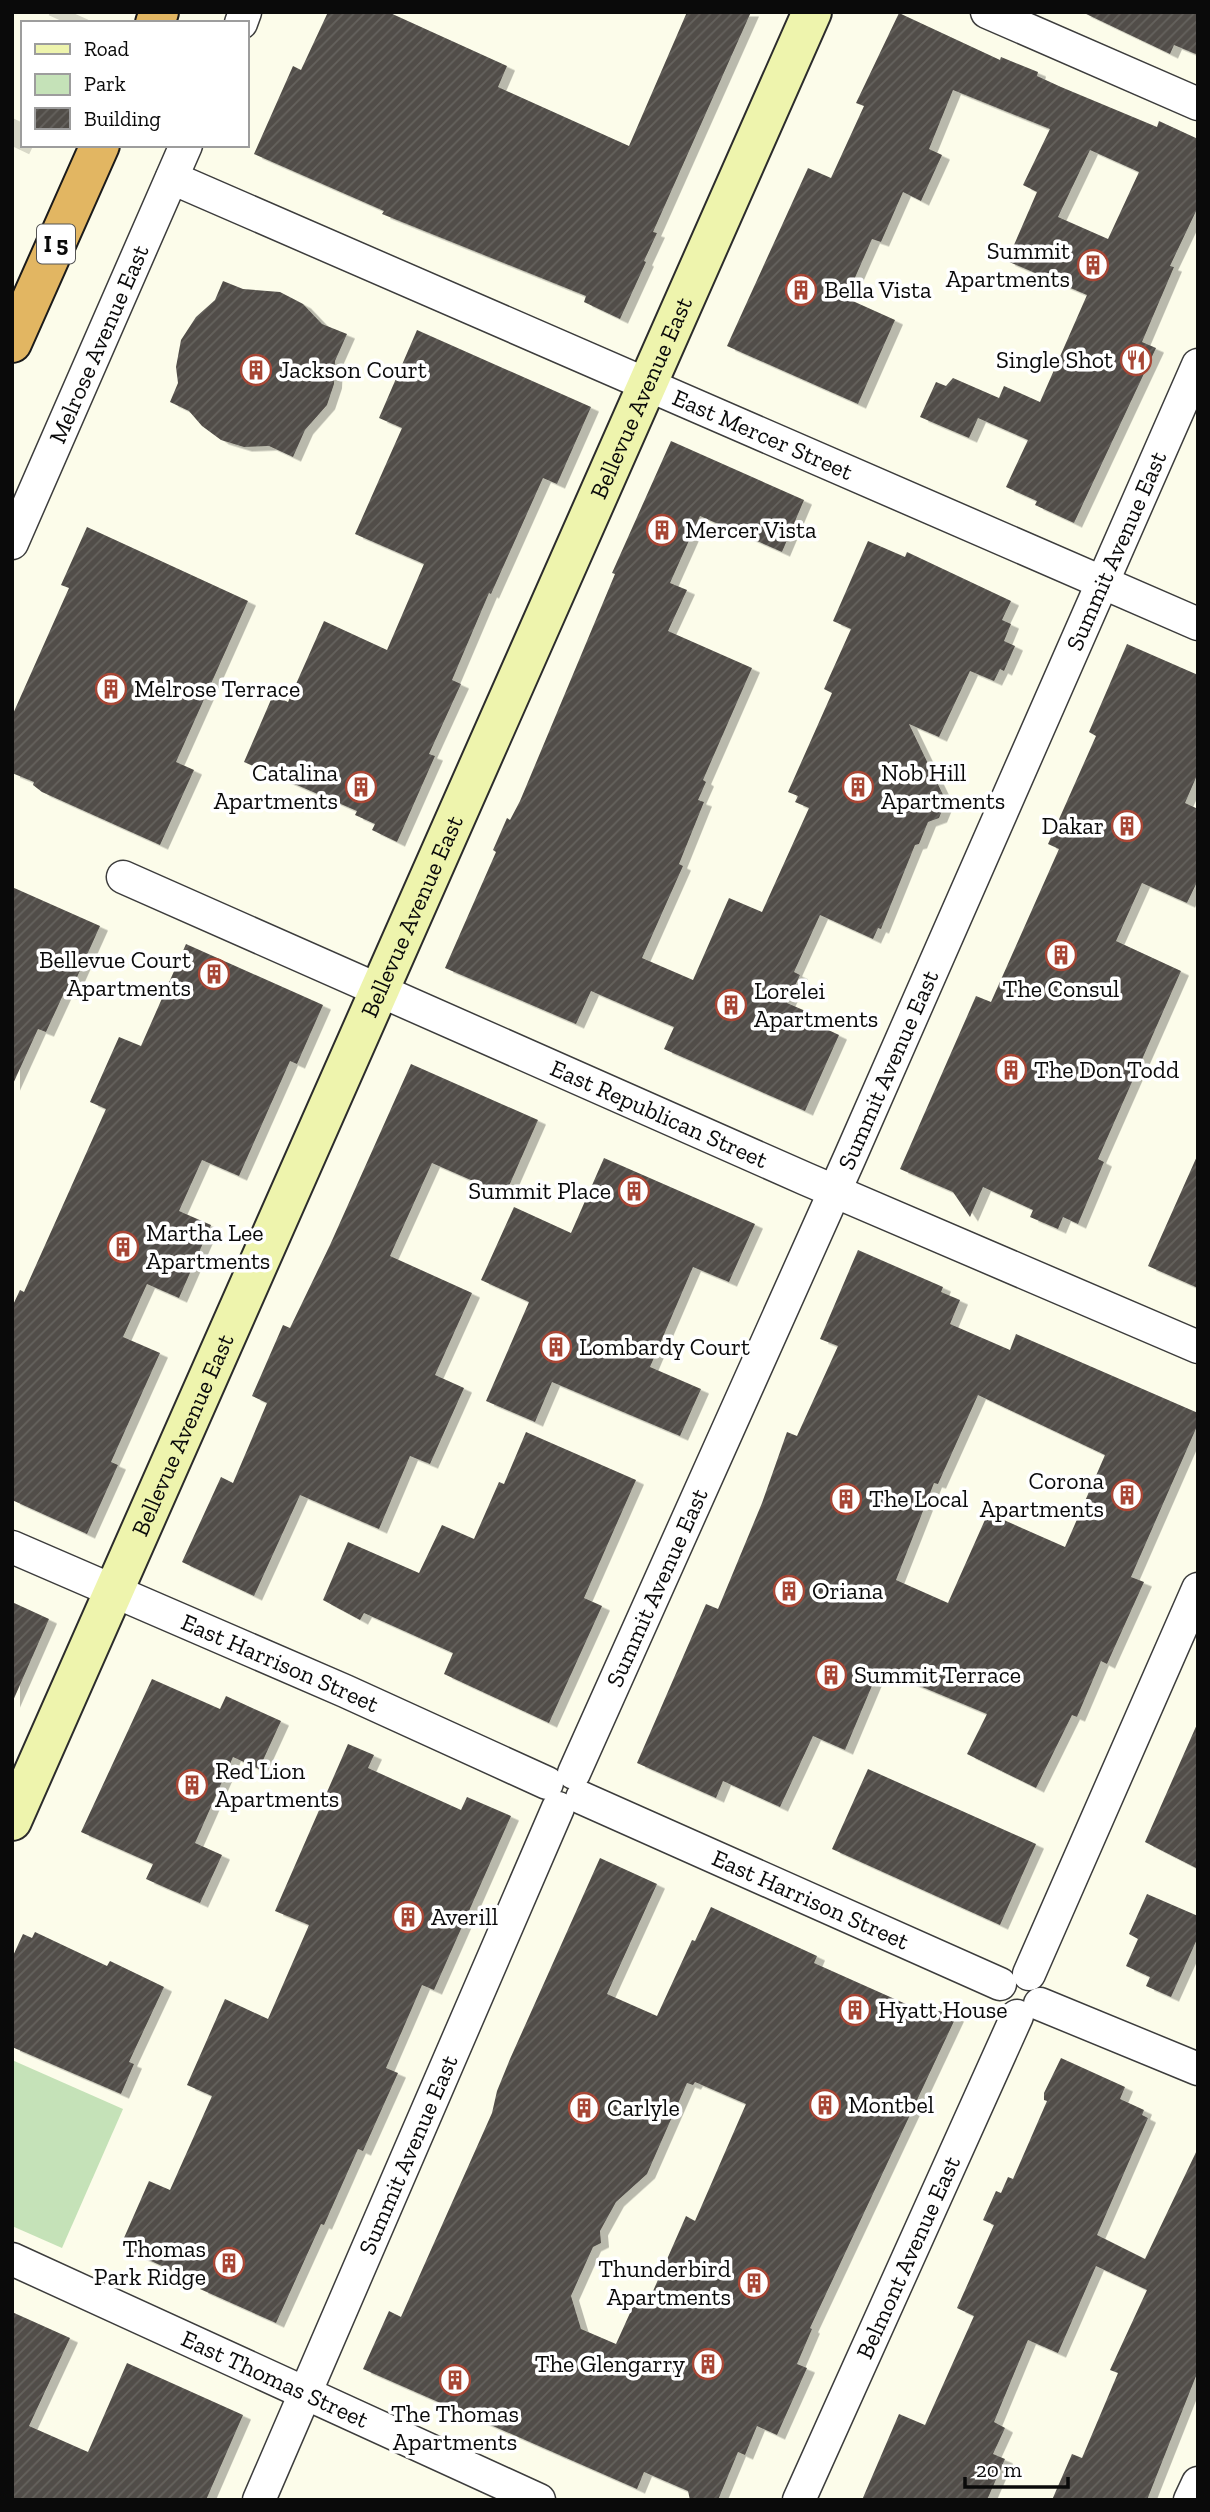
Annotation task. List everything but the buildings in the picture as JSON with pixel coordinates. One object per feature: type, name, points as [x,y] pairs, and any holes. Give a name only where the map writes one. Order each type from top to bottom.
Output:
[{"type":"highway","name":"I 5","points":[[12,343],[99,147]]},
{"type":"street","name":"Bellevue Avenue East","points":[[12,1821],[812,12]]},
{"type":"street","points":[[987,12],[1198,104]]},
{"type":"street","name":"Melrose Avenue East","points":[[12,543],[186,147]]},
{"type":"street","name":"East Mercer Street","points":[[172,178],[1198,624]]},
{"type":"street","name":"Summit Avenue East","points":[[259,2500],[565,1790],[834,1191],[1198,365]]},
{"type":"street","name":"East Republican Street","points":[[123,877],[834,1191],[1198,1348]]},
{"type":"street","name":"East Harrison Street","points":[[12,1547],[1000,1984]]},
{"type":"street","points":[[1029,1974],[1198,1589]]},
{"type":"street","points":[[1028,2010],[1041,1989],[1029,1974],[1012,1973],[1000,1984],[999,2002],[1008,2012],[1028,2010],[1198,2069]]},
{"type":"street","name":"Belmont Avenue East","points":[[799,2500],[1028,2010]]},
{"type":"street","name":"East Thomas Street","points":[[12,2259],[538,2500]]},
{"type":"street","points":[[1190,2500],[1198,2483]]},
{"type":"green space","points":[[12,2060],[123,2109],[62,2248],[12,2226]]},
{"type":"tunnel","points":[[67,21],[71,12]]},
{"type":"tunnel","points":[[12,146],[21,127]]},
{"type":"place","name":"Summit Apartments","points":[[1093,265]]},
{"type":"place","name":"Bella Vista","points":[[801,290]]},
{"type":"place","name":"Single Shot","points":[[1136,360]]},
{"type":"place","name":"Jackson Court","points":[[256,370]]},
{"type":"place","name":"Mercer Vista","points":[[662,530]]},
{"type":"place","name":"Melrose Terrace","points":[[111,689]]},
{"type":"place","name":"Catalina Apartments","points":[[361,787]]},
{"type":"place","name":"Nob Hill Apartments","points":[[858,787]]},
{"type":"place","name":"Dakar","points":[[1127,826]]},
{"type":"place","name":"The Consul","points":[[1061,955]]},
{"type":"place","name":"Bellevue Court Apartments","points":[[214,974]]},
{"type":"place","name":"Lorelei Apartments","points":[[731,1005]]},
{"type":"place","name":"The Don Todd","points":[[1011,1070]]},
{"type":"place","name":"Summit Place","points":[[634,1191]]},
{"type":"place","name":"Martha Lee Apartments","points":[[123,1247]]},
{"type":"place","name":"Lombardy Court","points":[[556,1347]]},
{"type":"place","name":"Corona Apartments","points":[[1127,1495]]},
{"type":"place","name":"The Local","points":[[846,1499]]},
{"type":"place","name":"Oriana","points":[[789,1591]]},
{"type":"place","name":"Summit Terrace","points":[[831,1675]]},
{"type":"place","name":"Red Lion Apartments","points":[[192,1785]]},
{"type":"place","name":"Averill","points":[[408,1917]]},
{"type":"place","name":"Hyatt House","points":[[855,2010]]},
{"type":"place","name":"Montbel","points":[[825,2105]]},
{"type":"place","name":"Carlyle","points":[[584,2108]]},
{"type":"place","name":"Thomas Park Ridge","points":[[229,2263]]},
{"type":"place","name":"Thunderbird Apartments","points":[[754,2283]]},
{"type":"place","name":"The Glengarry","points":[[708,2364]]},
{"type":"place","name":"The Thomas Apartments","points":[[455,2380]]}]
